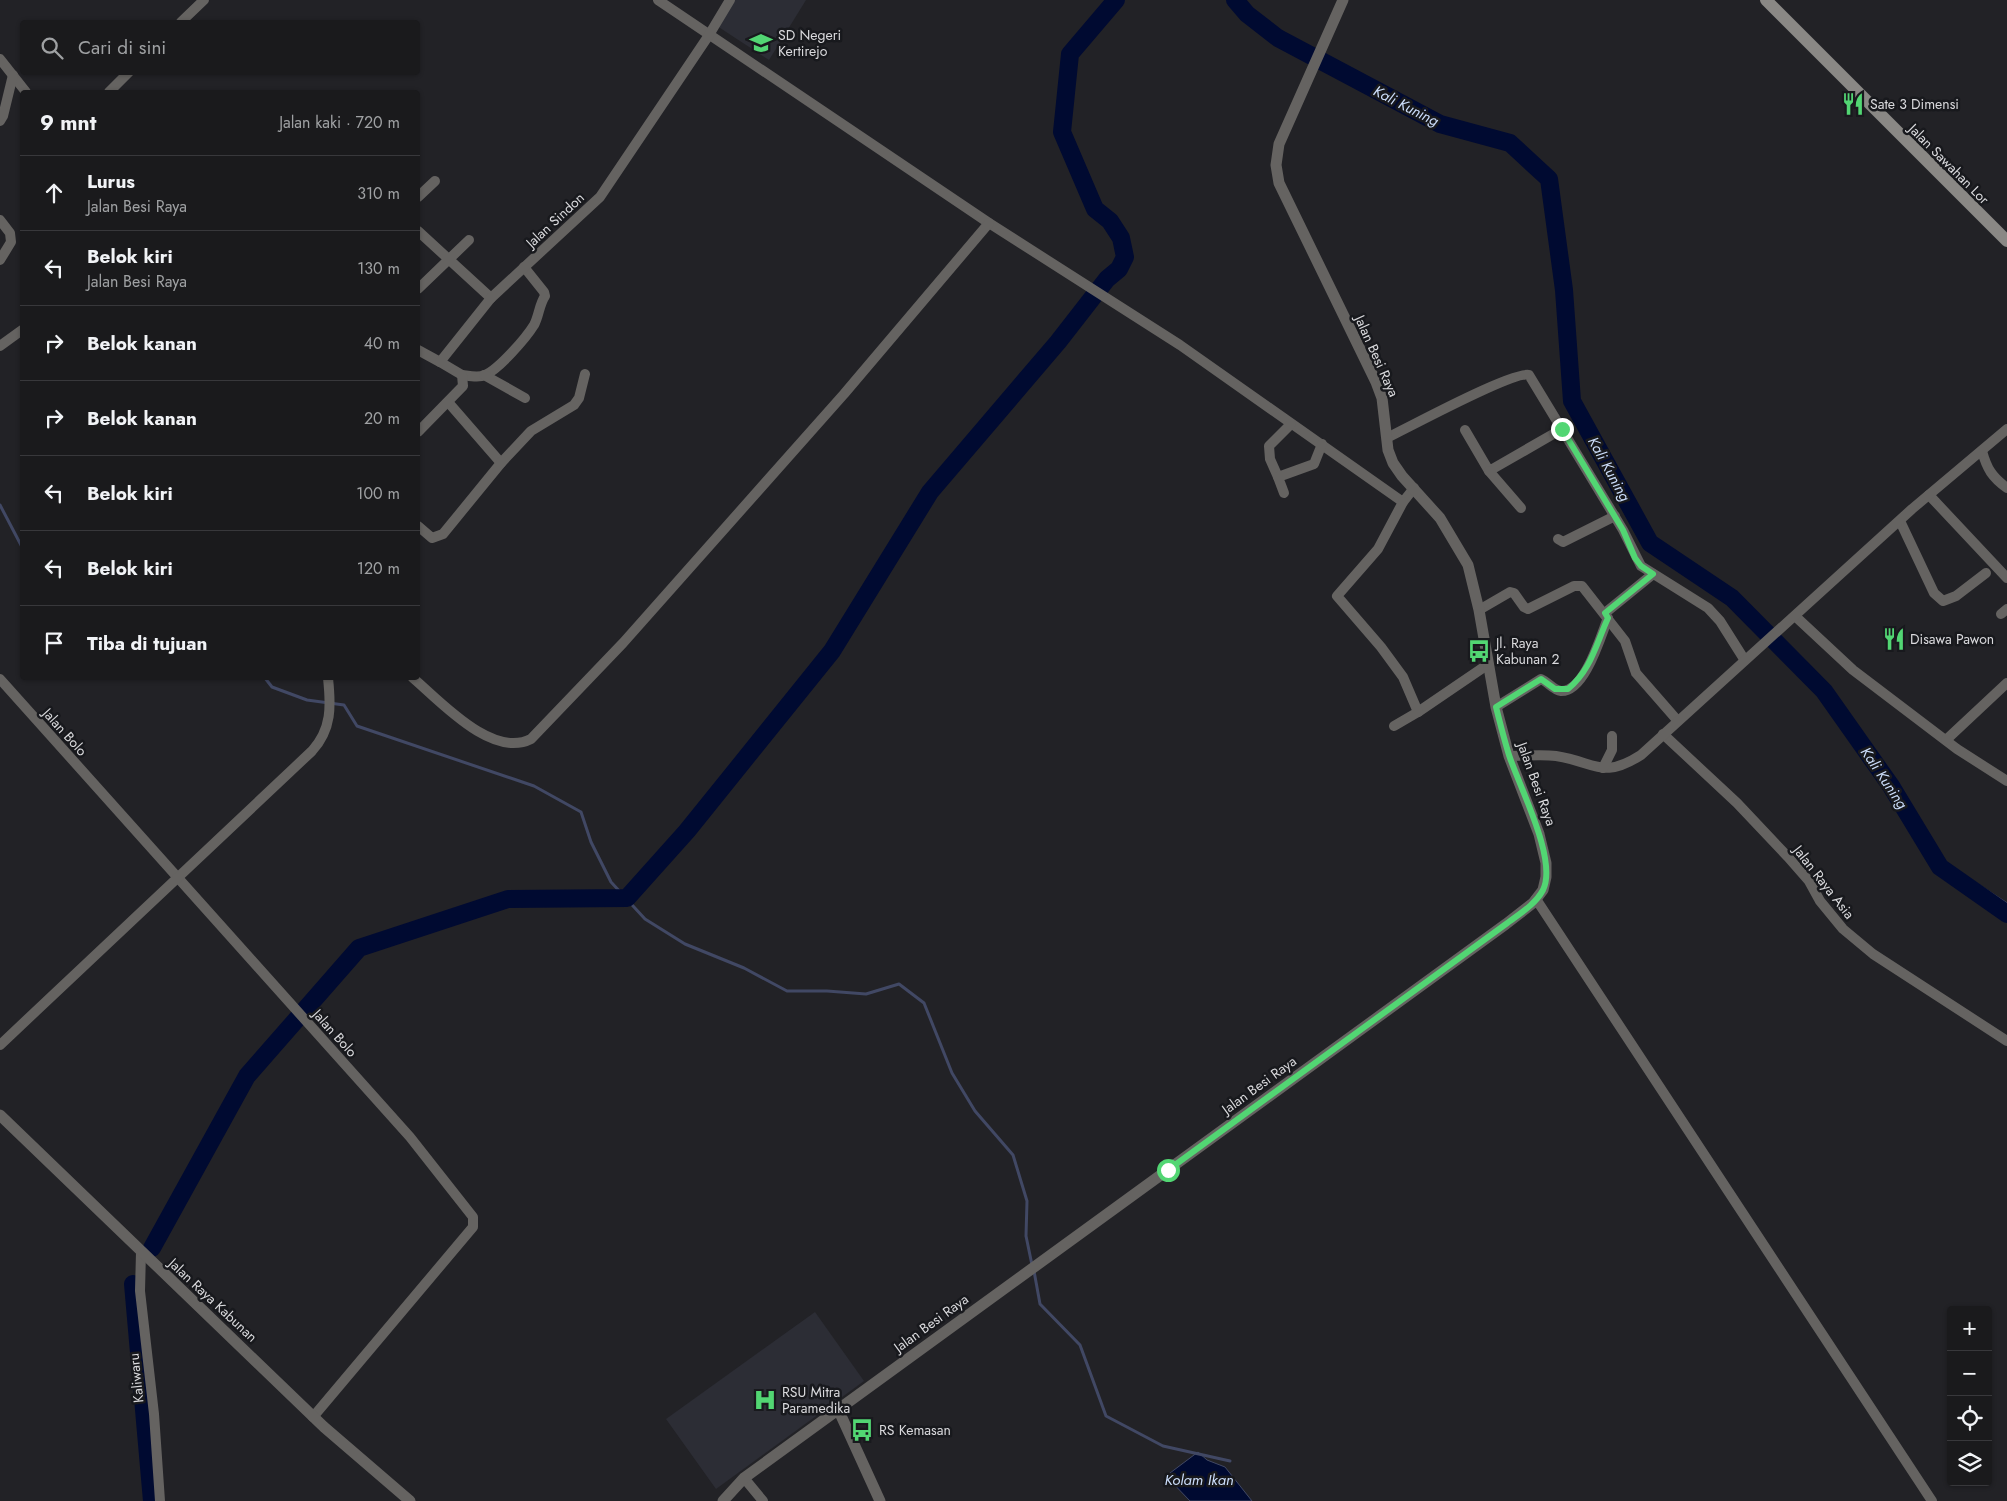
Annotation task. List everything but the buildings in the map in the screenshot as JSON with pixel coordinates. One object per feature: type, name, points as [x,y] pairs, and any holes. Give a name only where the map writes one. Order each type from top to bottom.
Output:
[{"type":"main road","name":"Jalan Sawahan Lor","points":[[1766,0],[2007,241]]},
{"type":"street","points":[[183,20],[204,0]]},
{"type":"street","points":[[658,0],[989,222],[1180,345],[1403,502]]},
{"type":"street","name":"Jalan Sindon","points":[[440,362],[491,298],[600,197],[709,35],[730,0]]},
{"type":"street","name":"Jalan Besi Raya","points":[[838,1409],[1506,924],[1536,899],[1543,890],[1546,877],[1546,863],[1539,834],[1509,756],[1496,707],[1472,578],[1462,551],[1440,518],[1402,476],[1393,462],[1387,438],[1384,407],[1376,382],[1278,183],[1276,166],[1278,144],[1343,0]]},
{"type":"street","points":[[0,59],[24,90]]},
{"type":"street","points":[[0,121],[3,116],[13,75]]},
{"type":"street","points":[[111,90],[127,75]]},
{"type":"street","points":[[420,196],[435,181]]},
{"type":"street","points":[[0,220],[10,233],[11,242],[0,260]]},
{"type":"street","points":[[415,680],[471,727],[487,736],[509,744],[521,744],[530,739],[623,643],[844,394],[989,222]]},
{"type":"street","points":[[420,233],[491,298]]},
{"type":"street","points":[[420,287],[469,240]]},
{"type":"street","points":[[484,375],[527,334],[535,323],[539,306],[545,296],[544,292],[524,267]]},
{"type":"street","points":[[0,346],[20,331]]},
{"type":"street","points":[[420,351],[462,376],[484,375],[525,398]]},
{"type":"street","points":[[420,528],[432,538],[439,537],[501,463],[539,424],[574,405],[579,398],[585,374]]},
{"type":"street","points":[[1387,438],[1523,374],[1530,377],[1615,516],[1635,558],[1641,566],[1696,598],[1708,608],[1720,621],[1744,659]]},
{"type":"street","points":[[420,430],[463,386],[462,376]]},
{"type":"street","points":[[448,402],[501,463]]},
{"type":"street","points":[[1284,493],[1270,460],[1269,446],[1291,424]]},
{"type":"street","points":[[1489,471],[1562,429]]},
{"type":"street","points":[[1509,756],[1555,756],[1603,768],[1622,767],[1641,755],[1744,659],[2007,429]]},
{"type":"street","points":[[1465,430],[1489,471],[1521,508]]},
{"type":"street","points":[[1278,477],[1314,464],[1322,444]]},
{"type":"street","points":[[1982,451],[1989,472],[1994,479],[2007,488]]},
{"type":"street","points":[[1414,488],[1403,502],[1378,550],[1337,596],[1381,646],[1403,678],[1418,712]]},
{"type":"street","points":[[1929,496],[2007,578]]},
{"type":"street","points":[[1558,539],[1563,542],[1615,516]]},
{"type":"street","points":[[1900,521],[1934,593],[1943,601],[1956,596],[1986,573]]},
{"type":"street","points":[[1496,707],[1541,679],[1555,689],[1568,689],[1578,681],[1590,662],[1607,616],[1653,574]]},
{"type":"street","points":[[1479,610],[1510,592],[1514,592],[1524,607],[1528,609],[1578,585],[1585,589],[1607,616],[1628,647],[1636,673],[1678,720]]},
{"type":"street","points":[[1795,616],[1854,670],[1946,740],[2007,781]]},
{"type":"street","points":[[1394,726],[1488,665]]},
{"type":"street","name":"Jalan Bolo","points":[[0,679],[410,1137],[473,1217],[473,1227],[314,1417]]},
{"type":"street","points":[[0,1045],[178,880],[312,751],[327,730],[330,713],[328,680]]},
{"type":"street","points":[[1946,740],[2007,683]]},
{"type":"street","name":"Jalan Raya Asia","points":[[1663,734],[1738,803],[1788,857],[1843,929],[1873,954],[2007,1041]]},
{"type":"street","points":[[1603,768],[1612,750],[1612,736]]},
{"type":"street","points":[[1536,899],[1932,1501]]},
{"type":"street","name":"Jalan Raya Kabunan","points":[[0,1116],[314,1417],[410,1501]]},
{"type":"street","name":"Kaliwaru","points":[[141,1252],[140,1291],[154,1414],[160,1501]]},
{"type":"street","points":[[723,1501],[744,1478],[838,1409],[880,1501]]},
{"type":"street","points":[[744,1478],[762,1501]]},
{"type":"shaded area","name":"SD Negeri Kertirejo","points":[[733,0],[806,0],[769,60],[717,26]]},
{"type":"shaded area","name":"RSU Mitra Paramedika","points":[[815,1312],[864,1381],[716,1489],[666,1419]]},
{"type":"water","name":"Kolam Ikan","points":[[1198,1452],[1207,1460],[1225,1467],[1252,1501],[1190,1501],[1166,1476]]},
{"type":"waterway","points":[[152,1248],[247,1076],[359,948],[508,899],[627,898],[687,831],[832,651],[930,492],[1058,342],[1107,279],[1119,269],[1125,257],[1121,238],[1110,221],[1095,209],[1062,132],[1070,54],[1116,0]]},
{"type":"waterway","name":"Kali Kuning","points":[[1235,0],[1247,14],[1278,38],[1440,124],[1510,143],[1549,179],[1564,290],[1572,401],[1650,543],[1732,598],[1824,691],[1891,786],[1940,867],[2007,914]]},
{"type":"waterway","points":[[0,505],[20,543]]},
{"type":"waterway","points":[[267,680],[272,687],[307,700],[344,705],[357,726],[534,786],[581,812],[591,842],[611,882],[645,919],[685,944],[744,968],[787,991],[827,991],[866,994],[899,984],[924,1003],[952,1073],[975,1111],[1013,1155],[1027,1201],[1026,1236],[1032,1265]]},
{"type":"waterway","points":[[1939,857],[1944,863],[2007,904]]},
{"type":"waterway","points":[[1034,1271],[1040,1304],[1080,1345],[1106,1416],[1163,1446],[1230,1461]]},
{"type":"waterway","points":[[133,1284],[152,1501]]},
{"type":"place","name":"SD Negeri Kertirejo","points":[[761,43]]},
{"type":"place","name":"Sate 3 Dimensi","points":[[1853,104]]},
{"type":"place","name":"Disawa Pawon","points":[[1894,639]]},
{"type":"place","name":"Jl. Raya Kabunan 2","points":[[1479,651]]},
{"type":"place","name":"RSU Mitra Paramedika","points":[[765,1400]]},
{"type":"place","name":"RS Kemasan","points":[[862,1430]]},
{"type":"route","points":[[1168,1170],[1506,924],[1533,903],[1543,890],[1546,877],[1546,863],[1539,834],[1509,756],[1496,707],[1541,679],[1555,689],[1562,691],[1578,681],[1596,651],[1608,618],[1605,613],[1653,574],[1641,566],[1635,558],[1623,530],[1562,429]]}]
